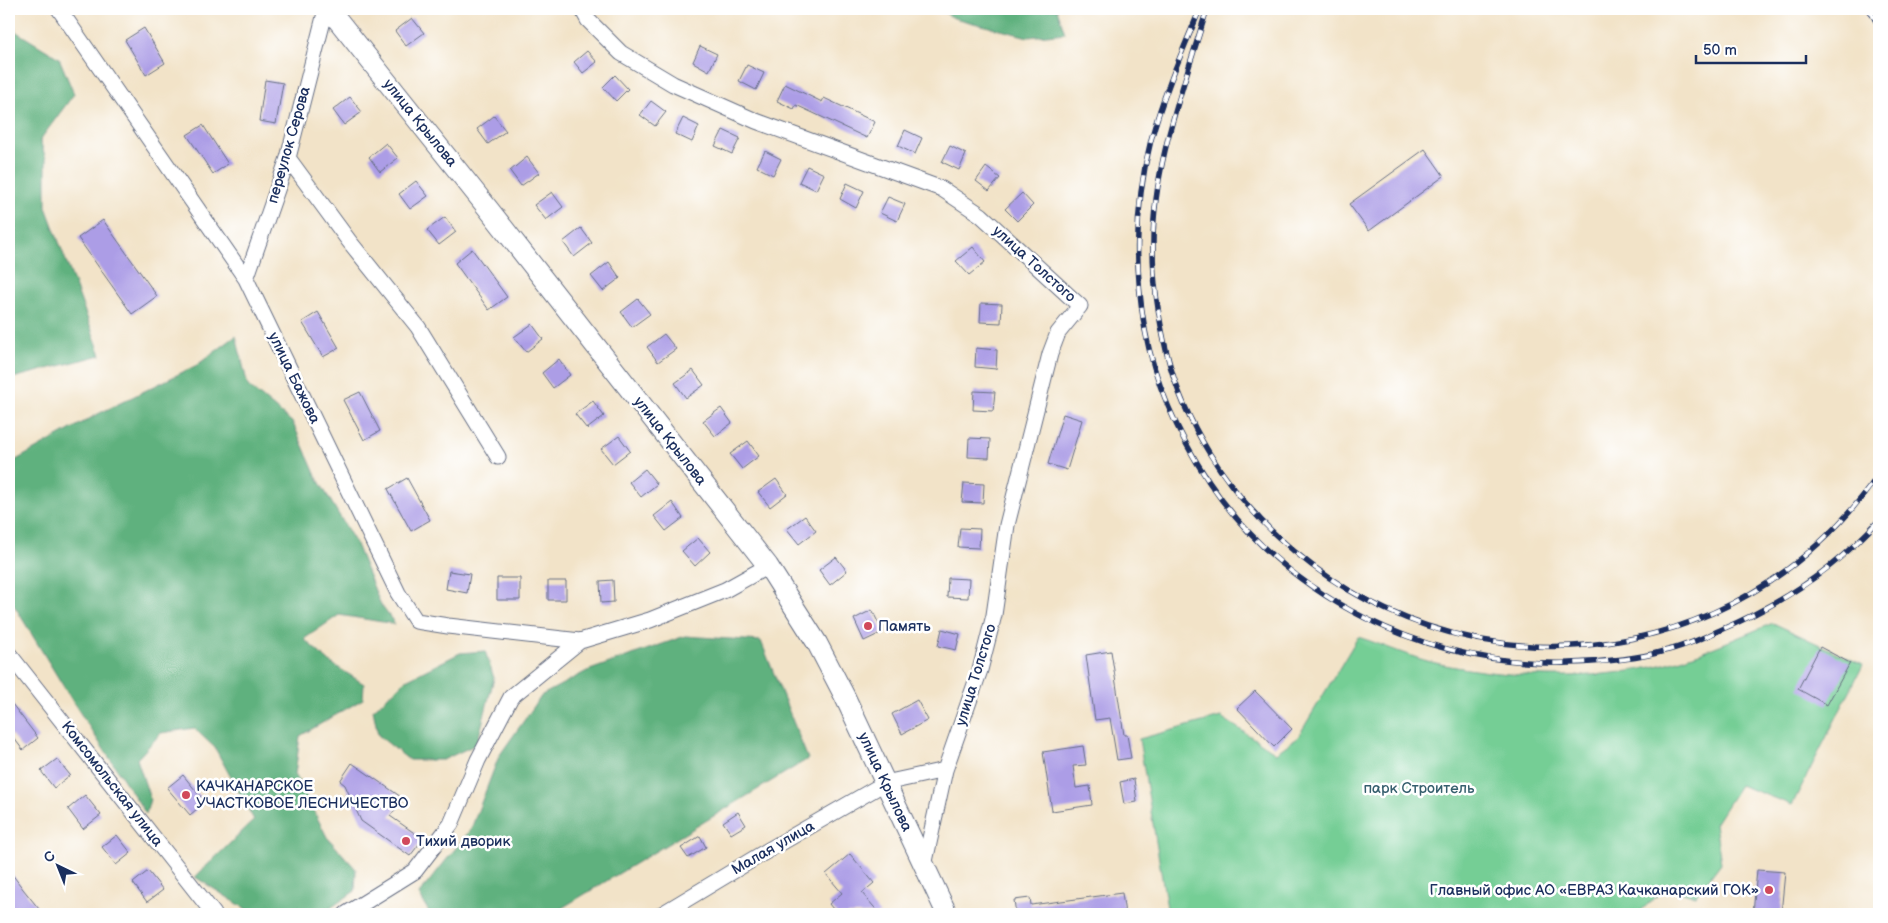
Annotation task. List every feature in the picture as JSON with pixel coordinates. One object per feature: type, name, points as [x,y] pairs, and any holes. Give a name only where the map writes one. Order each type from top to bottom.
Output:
[{"type":"main road","name":"улица Крылова","points":[[327,9],[490,210],[768,566],[817,643],[947,914]]},
{"type":"street","name":"улица Бажова","points":[[59,9],[246,279],[398,593],[416,621],[580,641]]},
{"type":"street","name":"переулок Серова","points":[[246,279],[288,158],[327,9]]},
{"type":"street","name":"улица Толстого","points":[[582,9],[588,20],[621,52],[673,84],[756,121],[942,189],[981,215],[1080,306],[1058,333],[1050,354],[1007,525],[994,615],[980,670],[945,770],[924,866]]},
{"type":"street","points":[[288,158],[349,241],[418,327],[498,457]]},
{"type":"street","points":[[346,914],[415,871],[451,824],[478,760],[511,697],[580,641],[650,620],[725,590],[768,566]]},
{"type":"street","name":"Комсомольская улица","points":[[9,654],[214,914]]},
{"type":"street","name":"Малая улица","points":[[666,913],[760,854],[885,783],[945,770]]},
{"type":"green space","points":[[9,9],[13,9],[15,31],[59,58],[74,94],[40,140],[46,159],[46,207],[101,355],[9,379]]},
{"type":"green space","points":[[938,9],[1057,9],[1065,33],[1028,37],[954,18]]},
{"type":"green space","points":[[236,336],[248,386],[293,423],[316,476],[355,542],[381,605],[395,624],[339,615],[304,639],[331,663],[364,684],[363,699],[300,736],[295,774],[327,837],[356,869],[355,891],[322,914],[254,914],[195,877],[254,820],[215,748],[194,728],[161,733],[137,759],[150,799],[146,814],[73,702],[9,597],[9,464],[98,414],[197,365]]},
{"type":"green space","name":"парк Строитель","points":[[1773,623],[1863,665],[1792,805],[1740,785],[1715,824],[1721,863],[1696,896],[1667,887],[1637,914],[1168,914],[1139,739],[1221,717],[1276,753],[1298,737],[1358,637],[1420,659],[1466,669],[1519,675],[1573,676],[1652,667],[1683,659]]},
{"type":"green space","points":[[685,636],[761,641],[808,759],[552,914],[430,914],[419,894],[471,829],[499,756],[542,695],[587,671]]},
{"type":"green space","points":[[485,651],[494,678],[477,744],[443,760],[409,760],[378,735],[373,710],[406,680],[460,653]]},
{"type":"building","points":[[412,18],[424,33],[406,46],[395,31]]},
{"type":"building","points":[[144,28],[165,63],[146,75],[125,40]]},
{"type":"building","points":[[700,46],[717,54],[709,71],[693,62]]},
{"type":"building","points":[[587,51],[597,62],[583,73],[574,62]]},
{"type":"building","points":[[747,65],[764,73],[756,90],[739,81]]},
{"type":"building","points":[[615,75],[628,89],[616,101],[603,87]]},
{"type":"building","points":[[265,80],[283,83],[276,124],[259,121]]},
{"type":"building","points":[[785,84],[822,102],[824,98],[875,122],[867,138],[796,105],[794,109],[777,101]]},
{"type":"building","points":[[350,97],[362,112],[344,125],[333,110]]},
{"type":"building","points":[[651,101],[666,112],[655,126],[640,115]]},
{"type":"building","points":[[494,116],[506,131],[488,144],[477,129]]},
{"type":"building","points":[[683,118],[699,126],[692,142],[675,134]]},
{"type":"building","points":[[203,125],[228,164],[213,174],[187,135]]},
{"type":"building","points":[[723,130],[740,138],[732,154],[715,146]]},
{"type":"building","points":[[905,130],[922,138],[915,154],[898,146]]},
{"type":"building","points":[[386,143],[398,158],[380,172],[369,157]]},
{"type":"building","points":[[950,146],[966,154],[959,170],[942,162]]},
{"type":"building","points":[[1425,149],[1444,176],[1369,231],[1349,204]]},
{"type":"building","points":[[765,151],[781,159],[773,175],[757,167]]},
{"type":"building","points":[[527,157],[539,173],[521,186],[510,171]]},
{"type":"building","points":[[807,166],[824,174],[816,190],[799,182]]},
{"type":"building","points":[[986,167],[1000,178],[989,191],[976,181]]},
{"type":"building","points":[[416,181],[428,196],[410,209],[399,194]]},
{"type":"building","points":[[847,183],[864,191],[856,208],[840,199]]},
{"type":"building","points":[[552,192],[563,207],[546,220],[534,205]]},
{"type":"building","points":[[1022,193],[1033,205],[1017,221],[1005,209]]},
{"type":"building","points":[[888,197],[905,204],[897,221],[880,213]]},
{"type":"building","points":[[445,217],[456,232],[439,245],[427,230]]},
{"type":"building","points":[[103,220],[157,296],[132,314],[78,238]]},
{"type":"building","points":[[581,228],[592,243],[574,257],[563,242]]},
{"type":"building","points":[[973,247],[985,262],[969,275],[956,261]]},
{"type":"building","points":[[472,249],[507,297],[489,310],[455,263]]},
{"type":"building","points":[[609,262],[620,278],[603,291],[591,276]]},
{"type":"building","points":[[638,299],[650,314],[632,327],[621,312]]},
{"type":"building","points":[[981,303],[1002,304],[1001,323],[980,322]]},
{"type":"building","points":[[318,312],[339,348],[323,357],[302,322]]},
{"type":"building","points":[[532,324],[543,339],[526,352],[514,337]]},
{"type":"building","points":[[664,334],[676,349],[658,362],[647,347]]},
{"type":"building","points":[[976,348],[997,350],[996,369],[975,367]]},
{"type":"building","points":[[559,359],[570,375],[553,388],[542,373]]},
{"type":"building","points":[[693,370],[704,385],[686,398],[675,383]]},
{"type":"building","points":[[974,391],[995,392],[993,411],[973,410]]},
{"type":"building","points":[[360,392],[380,431],[364,440],[343,400]]},
{"type":"building","points":[[593,401],[604,416],[587,429],[575,414]]},
{"type":"building","points":[[721,408],[732,423],[715,436],[703,421]]},
{"type":"building","points":[[1063,414],[1082,420],[1067,470],[1048,464]]},
{"type":"building","points":[[619,436],[630,451],[613,464],[601,449]]},
{"type":"building","points":[[969,438],[990,439],[989,458],[968,457]]},
{"type":"building","points":[[748,441],[759,456],[742,469],[730,454]]},
{"type":"building","points":[[645,469],[657,484],[641,497],[629,482]]},
{"type":"building","points":[[407,478],[430,520],[411,531],[388,489]]},
{"type":"building","points":[[776,479],[787,494],[770,507],[758,492]]},
{"type":"building","points":[[964,483],[984,484],[983,503],[962,502]]},
{"type":"building","points":[[672,502],[683,518],[666,531],[654,516]]},
{"type":"building","points":[[805,516],[816,531],[799,544],[787,529]]},
{"type":"building","points":[[960,528],[980,529],[979,548],[958,547]]},
{"type":"building","points":[[698,538],[710,552],[695,566],[682,551]]},
{"type":"building","points":[[836,557],[847,571],[830,585],[819,570]]},
{"type":"building","points":[[449,571],[470,574],[467,593],[446,589]]},
{"type":"building","points":[[497,578],[520,578],[520,600],[497,600]]},
{"type":"building","points":[[948,578],[969,579],[968,598],[947,597]]},
{"type":"building","points":[[613,580],[614,602],[601,603],[600,581]]},
{"type":"building","points":[[548,581],[566,581],[566,600],[548,600]]},
{"type":"building","name":"Память","points":[[872,610],[883,632],[864,641],[854,619]]},
{"type":"building","points":[[942,629],[960,634],[956,650],[938,646]]},
{"type":"building","points":[[1820,647],[1850,663],[1827,705],[1798,689]]},
{"type":"building","points":[[1111,651],[1124,735],[1127,735],[1131,758],[1117,760],[1110,718],[1095,720],[1086,655]]},
{"type":"building","points":[[1255,691],[1292,729],[1274,747],[1237,708]]},
{"type":"building","points":[[9,700],[38,738],[23,750],[9,732]]},
{"type":"building","points":[[917,700],[928,720],[902,734],[892,714]]},
{"type":"building","points":[[1083,746],[1086,765],[1073,766],[1076,788],[1090,786],[1092,805],[1052,811],[1043,752]]},
{"type":"building","points":[[57,759],[70,775],[54,788],[41,771]]},
{"type":"building","points":[[352,763],[404,799],[390,816],[423,839],[410,856],[361,821],[345,785],[340,781]]},
{"type":"building","name":"КАЧКАНАРСКОЕ УЧАСТКОВОЕ ЛЕСНИЧЕСТВО","points":[[183,775],[205,802],[190,815],[167,788]]},
{"type":"building","points":[[1134,779],[1137,802],[1124,804],[1120,782]]},
{"type":"building","points":[[85,795],[101,815],[83,829],[68,809]]},
{"type":"building","points":[[738,812],[746,825],[731,834],[723,822]]},
{"type":"building","points":[[117,835],[131,853],[116,865],[102,847]]},
{"type":"building","points":[[700,836],[706,847],[688,858],[681,848]]},
{"type":"building","points":[[850,854],[874,883],[862,893],[880,914],[837,914],[829,904],[842,893],[826,874]]},
{"type":"building","points":[[9,870],[43,914],[17,914],[9,903]]},
{"type":"building","name":"Главный офис АО «ЕВРАЗ Качканарский ГОК»","points":[[1757,870],[1785,872],[1781,914],[1753,914]]},
{"type":"building","points":[[148,871],[163,890],[147,902],[133,883]]},
{"type":"building","points":[[1122,893],[1125,914],[1016,914],[1014,900],[1030,898],[1031,905]]},
{"type":"railway","points":[[1200,9],[1161,107],[1151,140],[1142,187],[1139,211],[1138,259],[1141,306],[1149,350],[1162,390],[1178,428],[1209,482],[1242,524],[1279,561],[1321,593],[1366,619],[1414,639],[1465,653],[1517,661],[1570,663],[1629,658],[1653,654],[1685,645],[1763,610],[1825,570],[1844,555],[1879,520]]},
{"type":"railway","points":[[1207,9],[1171,127],[1158,187],[1154,217],[1153,261],[1155,288],[1167,354],[1184,405],[1209,453],[1224,476],[1258,517],[1277,536],[1349,590],[1427,626],[1509,644],[1593,644],[1674,628],[1751,593],[1820,542],[1879,474]]},
{"type":"railway","points":[[1869,9],[1879,26]]},
{"type":"place","name":"Память","points":[[868,626]]},
{"type":"place","name":"КАЧКАНАРСКОЕ УЧАСТКОВОЕ ЛЕСНИЧЕСТВО","points":[[186,795]]},
{"type":"place","name":"Тихий дворик","points":[[406,841]]},
{"type":"place","name":"Главный офис АО «ЕВРАЗ Качканарский ГОК»","points":[[1769,890]]}]
